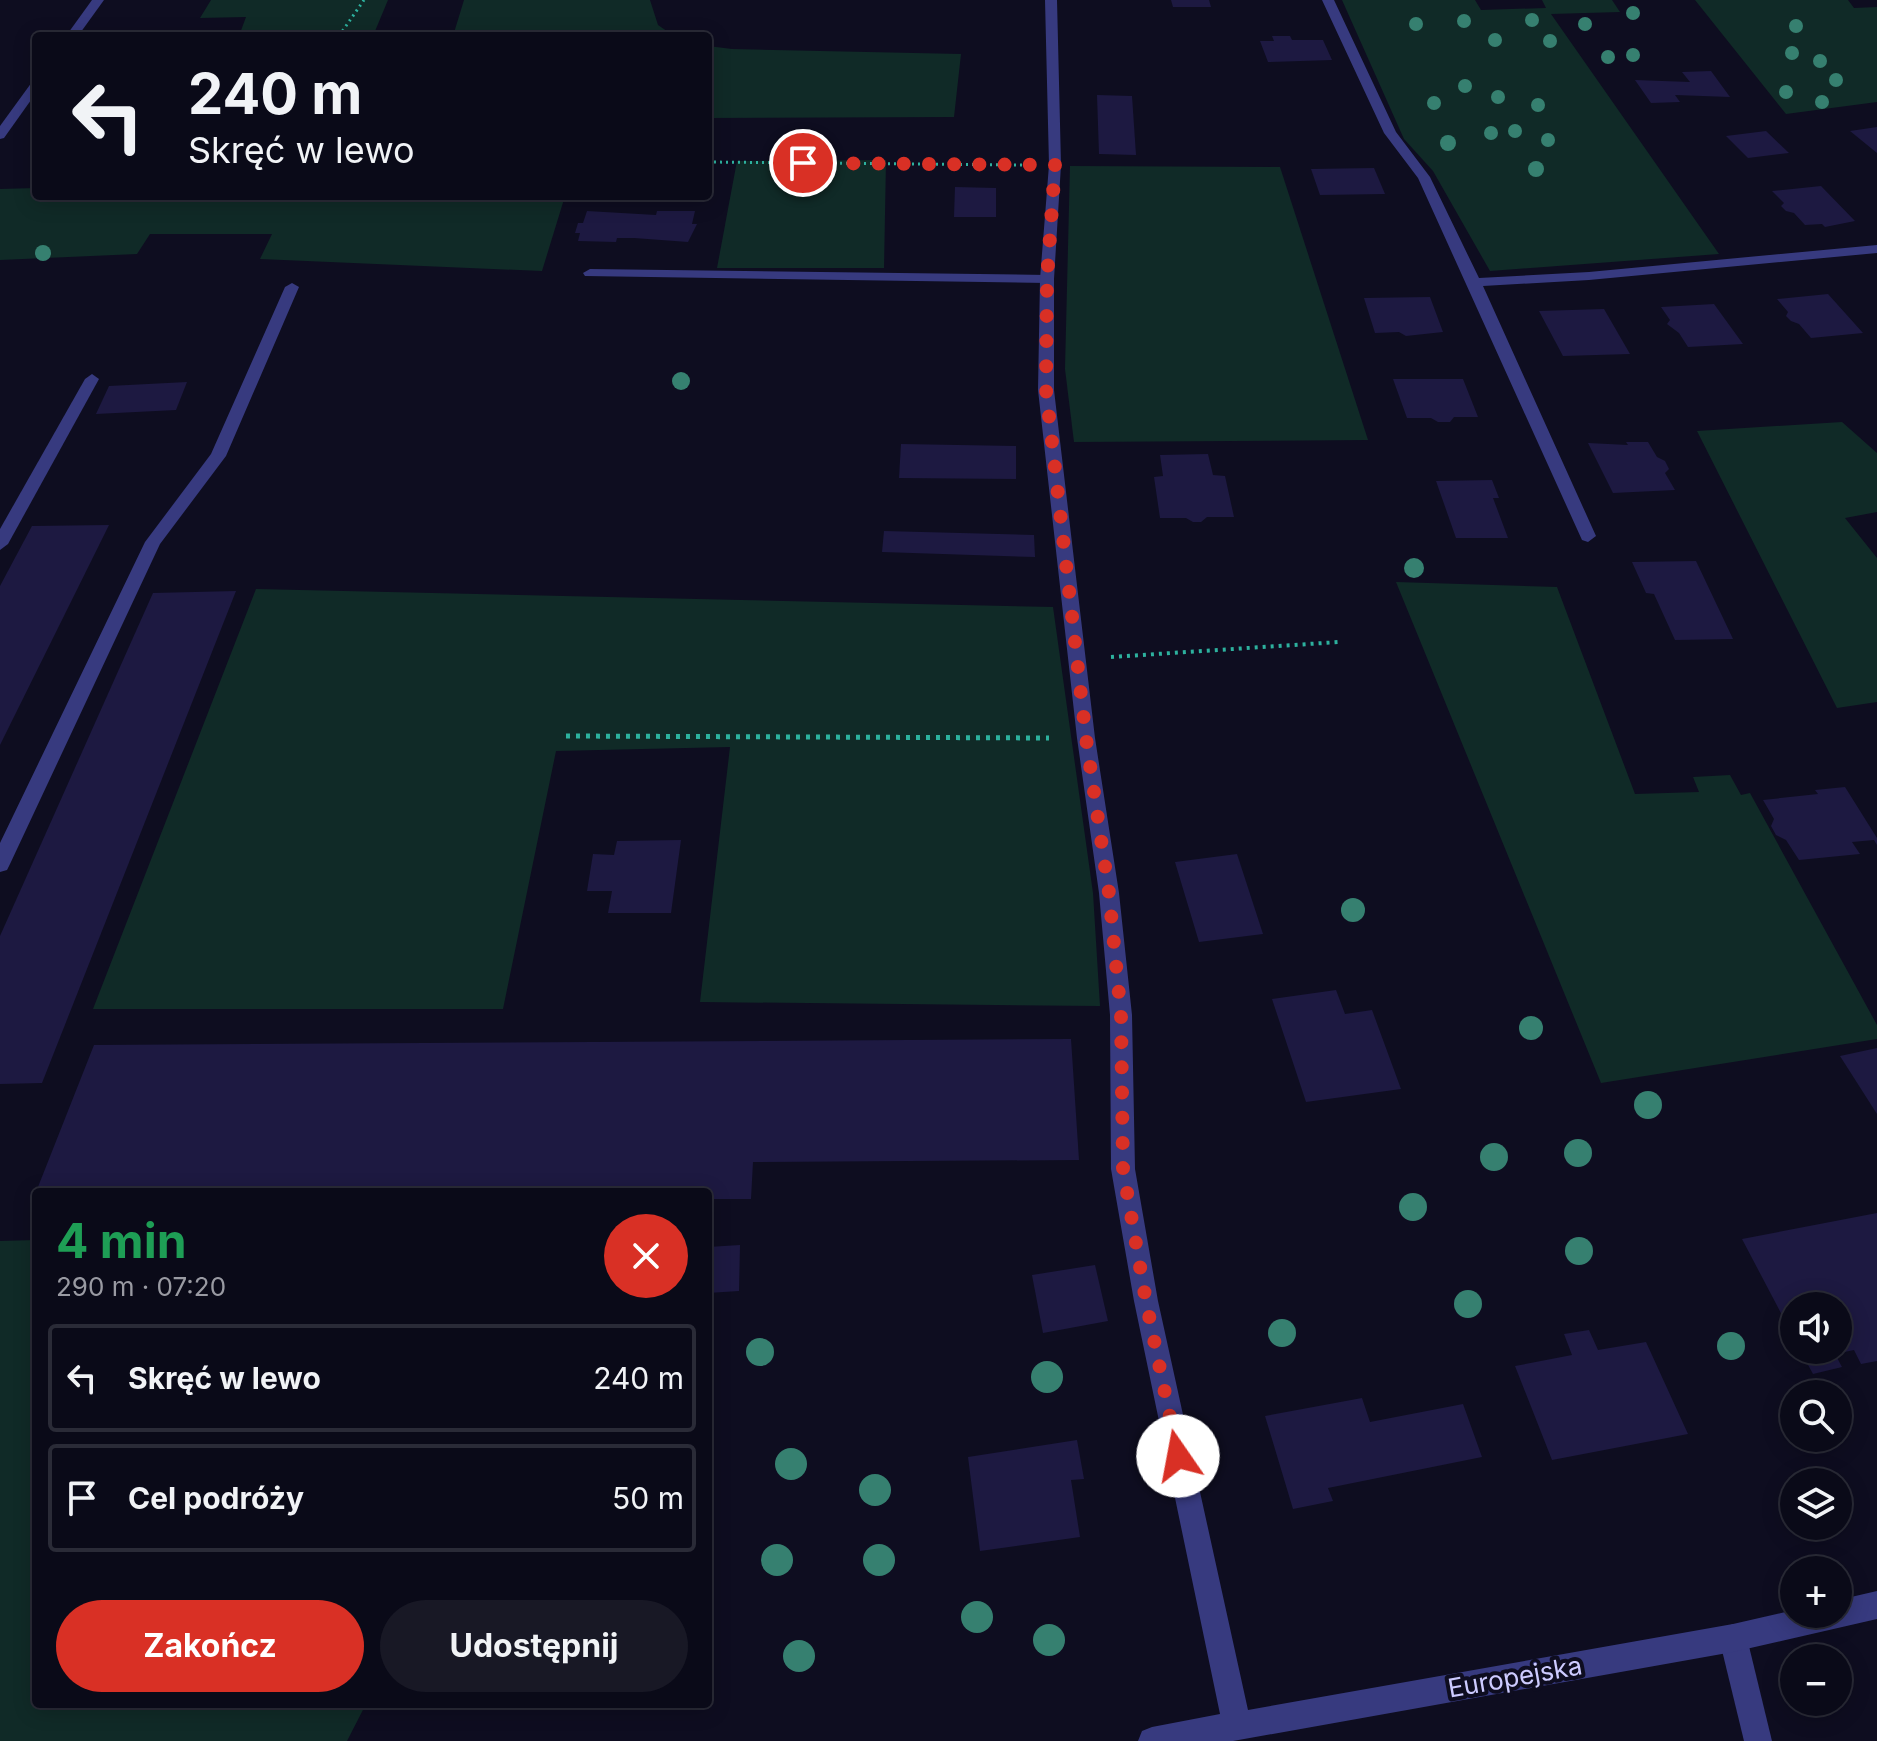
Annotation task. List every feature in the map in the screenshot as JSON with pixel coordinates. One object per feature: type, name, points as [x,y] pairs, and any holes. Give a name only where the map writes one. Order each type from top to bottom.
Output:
[{"type":"street","points":[[75,32],[98,0]]},
{"type":"street","points":[[1051,0],[1055,165],[1047,279],[1046,390],[1086,738],[1109,893],[1121,1015],[1123,1169],[1146,1301],[1237,1725]]},
{"type":"street","points":[[1328,0],[1390,133],[1424,177],[1588,536]]},
{"type":"street","points":[[0,135],[32,91]]},
{"type":"street","points":[[1474,282],[1589,276],[1877,249]]},
{"type":"street","points":[[590,273],[1047,279]]},
{"type":"street","points":[[0,864],[153,542],[218,456],[292,287]]},
{"type":"street","points":[[0,544],[92,379]]},
{"type":"street","name":"Europejska","points":[[1152,1741],[1733,1638],[1877,1605]]},
{"type":"street","points":[[1733,1638],[1758,1741]]},
{"type":"path","points":[[342,32],[364,0]]},
{"type":"path","points":[[712,162],[1055,165]]},
{"type":"path","points":[[1078,659],[1339,642]]},
{"type":"path","points":[[566,736],[1086,738]]},
{"type":"green space","points":[[211,0],[388,0],[375,32],[240,32],[246,17],[200,18]]},
{"type":"green space","points":[[464,0],[650,0],[658,25],[668,32],[454,32]]},
{"type":"green space","points":[[1342,0],[1475,0],[1481,10],[1546,8],[1542,0],[1612,0],[1620,12],[1551,14],[1719,254],[1490,271],[1433,171],[1404,139]]},
{"type":"green space","points":[[1695,0],[1848,0],[1854,8],[1877,7],[1877,102],[1786,114]]},
{"type":"green space","points":[[712,46],[961,54],[954,117],[712,118]]},
{"type":"green space","points":[[886,160],[884,268],[717,268],[737,161]]},
{"type":"green space","points":[[1070,166],[1280,167],[1368,440],[1074,442],[1065,369]]},
{"type":"green space","points":[[32,188],[32,200],[564,200],[542,271],[260,259],[272,234],[150,234],[137,254],[0,260],[0,189]]},
{"type":"green space","points":[[1842,422],[1877,453],[1877,512],[1845,518],[1877,558],[1877,702],[1837,708],[1697,431]]},
{"type":"green space","points":[[1396,582],[1557,587],[1635,794],[1699,792],[1693,777],[1730,775],[1741,795],[1750,793],[1877,1025],[1877,1039],[1601,1083]]},
{"type":"green space","points":[[256,589],[1053,607],[1093,893],[1100,1006],[700,1002],[730,747],[556,751],[503,1009],[93,1009]]},
{"type":"green space","points":[[32,1240],[32,1708],[364,1708],[347,1741],[0,1741],[0,1241]]},
{"type":"building","points":[[1171,0],[1209,0],[1211,7],[1173,7]]},
{"type":"building","points":[[1272,36],[1290,36],[1292,40],[1323,40],[1332,60],[1268,62],[1260,41],[1274,41]]},
{"type":"building","points":[[1711,71],[1730,97],[1675,95],[1680,102],[1651,103],[1635,80],[1690,82],[1682,72]]},
{"type":"building","points":[[1097,95],[1132,96],[1136,155],[1099,154]]},
{"type":"building","points":[[1877,127],[1877,153],[1850,131]]},
{"type":"building","points":[[1766,131],[1789,153],[1748,158],[1726,136]]},
{"type":"building","points":[[1374,168],[1385,194],[1320,195],[1311,169]]},
{"type":"building","points":[[1821,186],[1855,221],[1825,227],[1822,224],[1805,225],[1794,213],[1781,206],[1784,203],[1772,191]]},
{"type":"building","points":[[955,187],[996,188],[996,217],[954,217]]},
{"type":"building","points":[[587,211],[656,215],[657,211],[695,211],[692,224],[697,224],[688,242],[634,238],[617,238],[616,242],[578,241],[580,233],[575,233],[578,223],[583,223]]},
{"type":"building","points":[[1828,294],[1863,333],[1811,338],[1799,324],[1786,316],[1788,312],[1777,299]]},
{"type":"building","points":[[1430,297],[1443,332],[1406,336],[1399,332],[1375,333],[1364,298]]},
{"type":"building","points":[[1714,304],[1743,344],[1688,347],[1679,333],[1667,324],[1670,320],[1661,307]]},
{"type":"building","points":[[1604,309],[1630,354],[1563,356],[1539,311]]},
{"type":"building","points":[[1393,379],[1463,379],[1478,417],[1454,417],[1450,422],[1407,418]]},
{"type":"building","points":[[187,382],[176,410],[96,414],[109,386]]},
{"type":"building","points":[[1626,442],[1648,442],[1657,457],[1665,461],[1669,469],[1665,473],[1675,490],[1613,493],[1588,443],[1628,445]]},
{"type":"building","points":[[901,444],[1016,446],[1016,479],[899,478]]},
{"type":"building","points":[[1208,454],[1213,475],[1225,476],[1234,517],[1207,517],[1201,522],[1186,518],[1160,518],[1154,477],[1163,476],[1160,455]]},
{"type":"building","points":[[1492,480],[1499,498],[1493,498],[1508,538],[1456,538],[1436,481]]},
{"type":"building","points":[[109,525],[0,745],[0,586],[32,526]]},
{"type":"building","points":[[884,531],[1034,535],[1035,557],[882,552]]},
{"type":"building","points":[[1696,561],[1733,639],[1675,640],[1654,594],[1646,593],[1632,562]]},
{"type":"building","points":[[236,591],[42,1083],[0,1084],[0,936],[153,593]]},
{"type":"building","points":[[1845,787],[1877,838],[1877,845],[1874,840],[1852,842],[1860,854],[1799,860],[1786,840],[1776,835],[1771,826],[1774,819],[1763,800],[1818,794],[1815,790]]},
{"type":"building","points":[[681,840],[671,913],[608,913],[612,891],[587,891],[593,854],[614,855],[617,841]]},
{"type":"building","points":[[1237,854],[1263,934],[1199,942],[1175,862]]},
{"type":"building","points":[[1336,990],[1345,1014],[1372,1010],[1401,1089],[1306,1102],[1272,999]]},
{"type":"building","points":[[1071,1039],[1079,1160],[753,1162],[751,1199],[712,1199],[712,1188],[38,1188],[94,1045]]},
{"type":"building","points":[[1877,1048],[1877,1114],[1840,1056]]},
{"type":"building","points":[[1877,1213],[1877,1361],[1861,1364],[1852,1350],[1852,1292],[1780,1292],[1780,1311],[1742,1239]]},
{"type":"building","points":[[740,1245],[739,1291],[712,1293],[712,1247]]},
{"type":"building","points":[[1095,1265],[1108,1321],[1043,1333],[1032,1275]]},
{"type":"building","points":[[1589,1330],[1598,1350],[1646,1342],[1688,1434],[1552,1460],[1515,1366],[1572,1355],[1564,1334]]},
{"type":"building","points":[[1808,1364],[1840,1364],[1842,1367],[1813,1374]]},
{"type":"building","points":[[1362,1398],[1370,1422],[1463,1404],[1482,1457],[1328,1488],[1333,1501],[1293,1509],[1265,1416]]},
{"type":"building","points":[[1077,1440],[1084,1479],[1071,1480],[1080,1537],[980,1551],[968,1457]]},
{"type":"route","points":[[803,163],[1055,165],[1047,279],[1046,390],[1086,738],[1109,893],[1121,1015],[1123,1169],[1178,1456]]}]
